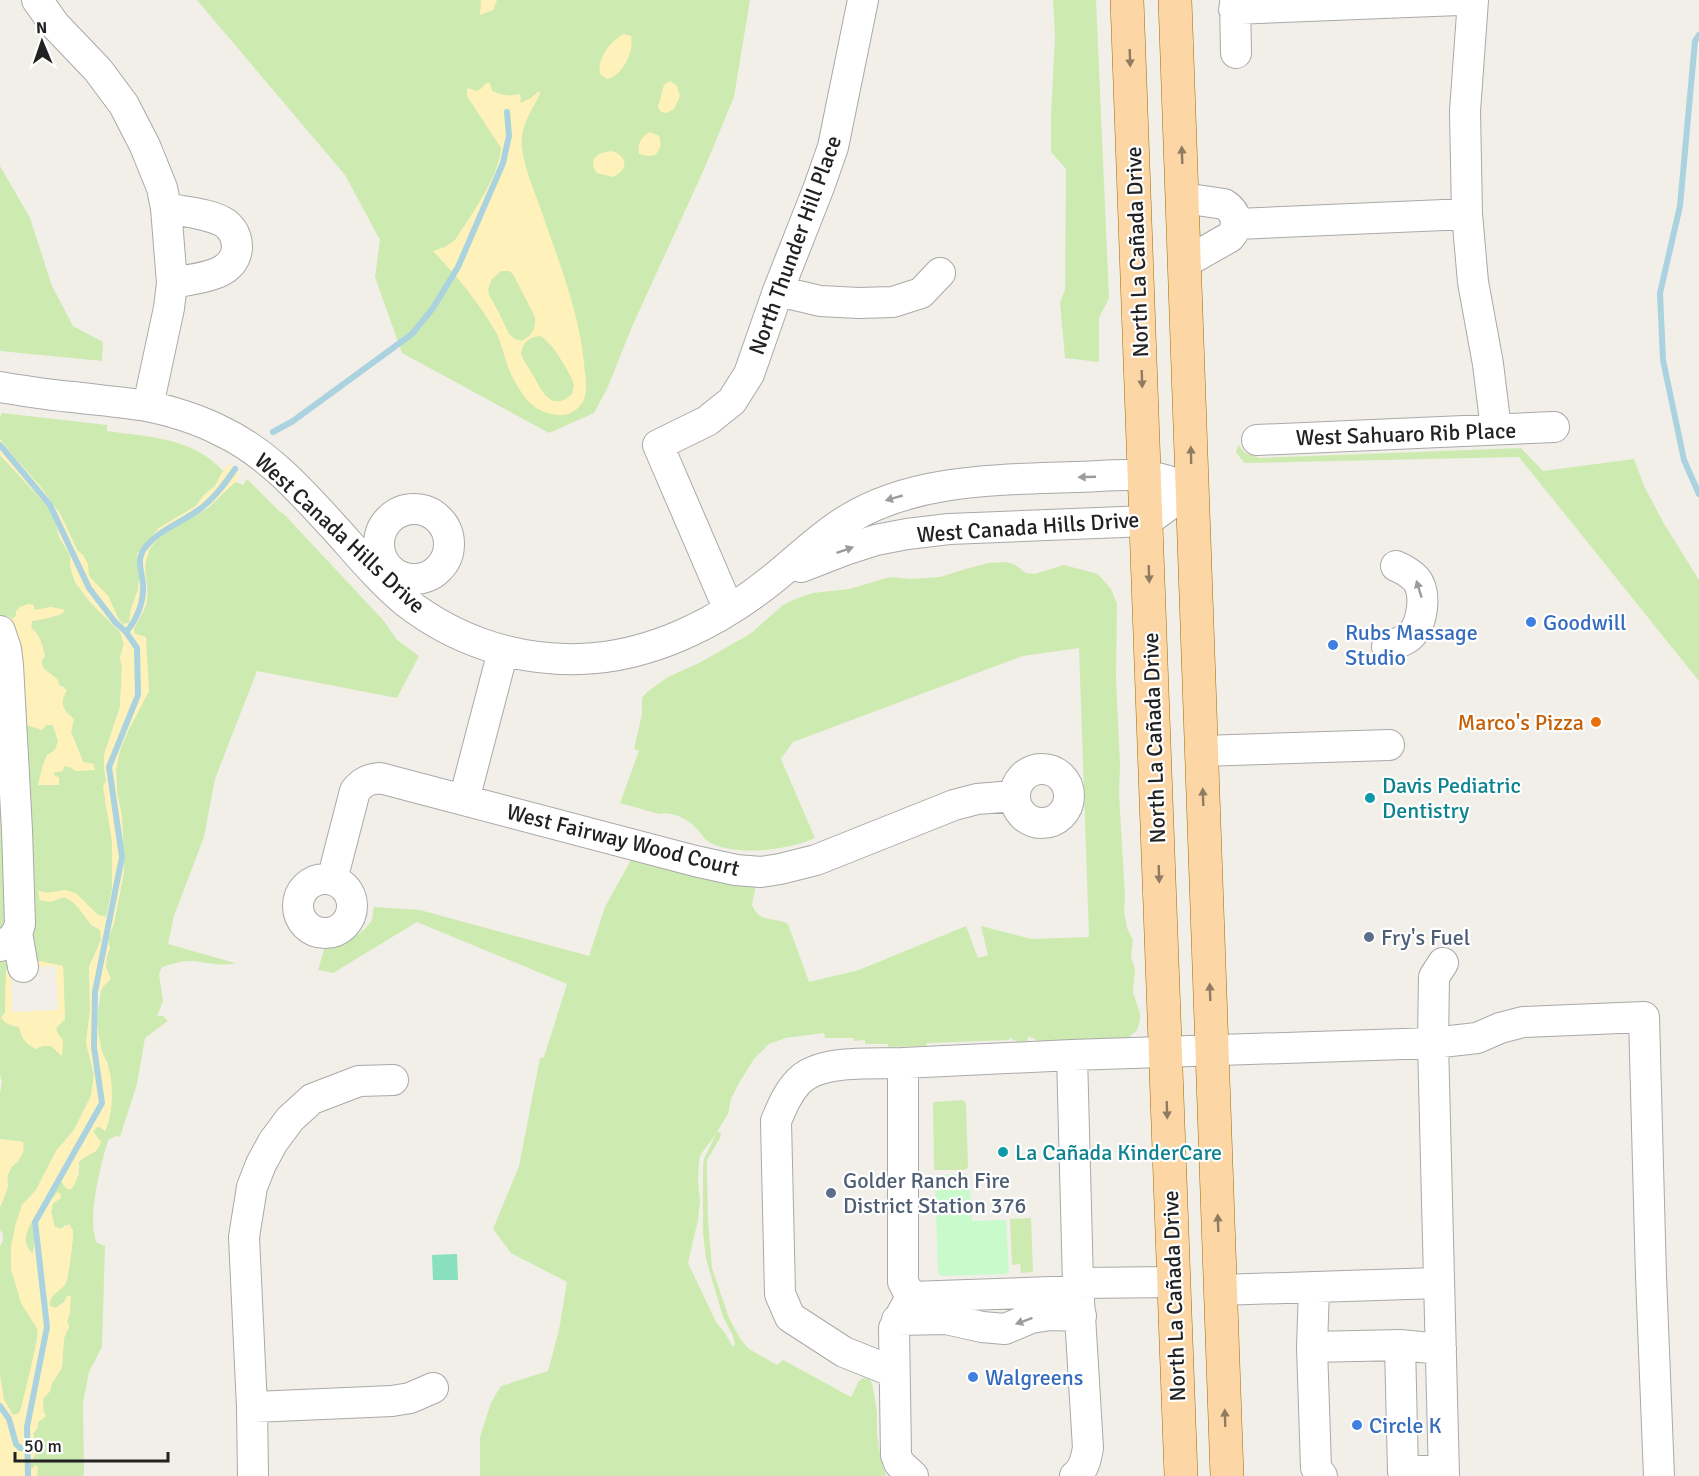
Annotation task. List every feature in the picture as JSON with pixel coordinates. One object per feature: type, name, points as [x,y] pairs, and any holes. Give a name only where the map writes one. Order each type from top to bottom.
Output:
[{"type":"main road","name":"North La Cañada Drive","points":[[1127,0],[1181,1476]]},
{"type":"main road","name":"North La Cañada Drive","points":[[1175,0],[1227,1476]]},
{"type":"street","points":[[37,0],[55,25],[98,70],[124,105],[135,124],[162,188],[166,208],[172,283],[170,308],[148,406]]},
{"type":"street","name":"North Thunder Hill Place","points":[[729,610],[658,445],[707,421],[732,401],[749,374],[833,147],[862,0]]},
{"type":"street","points":[[1236,53],[1234,5],[1459,0]]},
{"type":"street","points":[[1473,0],[1465,111],[1467,214],[1473,282],[1488,364],[1496,429]]},
{"type":"street","points":[[1183,198],[1224,204],[1233,213],[1237,224],[1230,237],[1185,261]]},
{"type":"street","points":[[166,208],[213,218],[226,224],[234,233],[237,243],[233,261],[219,273],[172,283]]},
{"type":"street","points":[[1237,224],[1467,214]]},
{"type":"street","points":[[778,291],[820,301],[893,302],[921,294],[940,273]]},
{"type":"street","name":"West Canada Hills Drive","points":[[0,387],[148,406],[187,417],[222,431],[251,449],[297,487],[387,575],[406,602],[435,621],[476,642],[527,656],[585,659],[656,646],[729,610],[771,581],[842,523],[885,501],[942,487],[1013,480],[1146,475],[1192,488]]},
{"type":"street","name":"West Sahuaro Rib Place","points":[[1257,440],[1554,427]]},
{"type":"street","name":"West Canada Hills Drive","points":[[771,581],[845,550],[876,540],[907,534],[949,529],[1147,521],[1192,488]]},
{"type":"street","points":[[1387,647],[1409,637],[1422,616],[1418,581],[1408,572],[1396,566]]},
{"type":"street","points":[[0,631],[8,665],[20,924],[9,939],[23,967]]},
{"type":"street","points":[[464,800],[503,651]]},
{"type":"street","points":[[1201,751],[1389,745]]},
{"type":"street","name":"West Fairway Wood Court","points":[[332,880],[355,790],[369,779],[380,778],[695,861],[736,870],[761,872],[816,860],[954,805],[977,799],[1014,796]]},
{"type":"street","points":[[1400,1345],[1398,1474],[1444,1473],[1433,1043],[1434,977],[1443,963]]},
{"type":"street","points":[[894,1372],[844,1352],[790,1317],[780,1294],[776,1121],[793,1088],[810,1072],[828,1066],[1433,1043],[1477,1038],[1500,1028],[1523,1022],[1644,1017],[1659,1476]]},
{"type":"street","points":[[1072,1055],[1080,1297],[1088,1448],[1085,1461],[1078,1475],[1075,1476]]},
{"type":"street","points":[[903,1063],[904,1309],[894,1328],[894,1372],[897,1455],[899,1463],[913,1476]]},
{"type":"street","points":[[253,1476],[244,1237],[252,1187],[273,1143],[284,1127],[312,1099],[359,1081],[393,1080]]},
{"type":"street","points":[[904,1309],[1080,1297],[1173,1282]]},
{"type":"street","points":[[1220,1290],[1438,1283]]},
{"type":"street","points":[[1314,1287],[1312,1347],[1316,1468],[1322,1476]]},
{"type":"street","points":[[1312,1347],[1400,1345],[1440,1349]]},
{"type":"street","points":[[252,1407],[392,1401],[410,1398],[433,1388]]},
{"type":"green space","points":[[197,0],[750,0],[734,97],[705,167],[631,329],[607,389],[594,413],[549,433],[402,353],[375,277],[380,240],[345,175]]},
{"type":"green space","points":[[1053,0],[1096,0],[1109,298],[1099,318],[1099,362],[1065,358],[1060,303],[1065,290],[1066,169],[1051,152],[1055,37]]},
{"type":"green space","points":[[0,166],[30,218],[52,286],[73,326],[103,342],[102,361],[0,351]]},
{"type":"green space","points":[[2,413],[107,425],[107,431],[169,440],[198,451],[223,471],[215,486],[203,496],[196,506],[159,528],[138,553],[138,590],[129,623],[123,624],[119,620],[108,596],[89,576],[83,555],[77,550],[61,515],[0,439]]},
{"type":"green space","points":[[1238,445],[1245,453],[1260,458],[1521,448],[1543,471],[1634,459],[1644,486],[1663,522],[1699,580],[1699,681],[1519,457],[1244,463],[1236,452]]},
{"type":"green space","points":[[0,455],[49,508],[59,537],[70,555],[70,566],[75,582],[90,602],[120,632],[124,643],[120,658],[122,667],[120,707],[104,755],[105,803],[112,842],[112,890],[106,917],[98,915],[65,890],[48,893],[38,891],[50,902],[64,897],[76,903],[91,925],[100,930],[101,940],[89,967],[90,1011],[86,1043],[94,1075],[91,1096],[74,1130],[56,1151],[36,1190],[22,1205],[11,1269],[38,1330],[21,1409],[18,1414],[13,1415],[4,1400],[0,1376],[0,1246],[3,1234],[0,1230],[0,1207],[8,1186],[7,1177],[12,1166],[18,1162],[23,1142],[0,1139],[2,1082],[0,1075],[0,955],[10,960],[6,971],[5,1013],[19,1027],[23,1038],[36,1049],[51,1046],[62,1055],[56,1028],[65,1019],[63,966],[28,959],[19,691],[27,708],[26,725],[42,729],[46,725],[53,725],[58,742],[55,750],[47,755],[38,785],[49,785],[55,776],[53,773],[64,766],[94,770],[93,764],[83,762],[62,703],[64,687],[59,685],[58,680],[43,668],[41,661],[45,656],[43,648],[39,637],[31,628],[32,621],[63,614],[16,616],[12,619],[0,616]]},
{"type":"green space","points":[[247,479],[283,513],[384,621],[397,640],[419,656],[397,698],[257,671],[215,779],[204,837],[174,916],[168,944],[235,963],[191,961],[176,963],[162,967],[159,974],[163,1001],[157,1016],[163,1016],[168,1021],[145,1038],[137,1084],[120,1137],[116,1136],[108,1140],[96,1192],[94,1233],[97,1243],[105,1246],[102,1347],[89,1372],[83,1403],[84,1472],[83,1476],[37,1476],[38,1467],[30,1472],[36,1448],[33,1434],[38,1427],[37,1422],[44,1418],[43,1399],[62,1368],[64,1338],[69,1327],[67,1321],[70,1312],[64,1302],[56,1308],[50,1306],[53,1296],[66,1283],[72,1249],[73,1230],[65,1225],[61,1229],[55,1227],[51,1212],[53,1203],[61,1198],[53,1197],[37,1224],[33,1254],[28,1248],[26,1235],[55,1185],[61,1180],[64,1186],[79,1175],[79,1162],[96,1151],[97,1137],[93,1131],[100,1127],[105,1131],[108,1064],[102,1052],[97,1031],[98,1010],[109,948],[108,939],[114,923],[124,872],[122,816],[117,793],[116,769],[127,733],[149,691],[133,629],[146,604],[146,558],[150,549],[163,534],[209,507],[236,482],[243,485]]},
{"type":"green space","points":[[989,563],[1014,564],[1026,573],[1035,574],[1064,565],[1098,574],[1111,589],[1117,604],[1116,677],[1124,911],[1127,928],[1133,940],[1131,957],[1135,969],[1133,992],[1140,1014],[1137,1030],[1128,1038],[1130,1041],[1045,1044],[1028,1036],[1027,1043],[1020,1043],[1010,1038],[1009,1040],[888,1047],[888,1044],[865,1044],[865,1040],[854,1041],[854,1038],[825,1038],[824,1033],[785,1038],[769,1044],[754,1059],[739,1083],[731,1099],[728,1114],[717,1132],[721,1132],[720,1138],[707,1160],[712,1268],[729,1318],[741,1340],[749,1349],[777,1365],[783,1360],[851,1397],[859,1381],[863,1378],[869,1379],[872,1383],[877,1411],[879,1449],[886,1476],[480,1476],[480,1437],[491,1403],[501,1386],[548,1371],[559,1330],[567,1282],[511,1253],[493,1229],[519,1166],[540,1058],[544,1057],[567,984],[417,922],[333,973],[318,970],[325,947],[344,942],[363,931],[371,921],[374,907],[420,910],[589,956],[605,907],[632,858],[756,884],[752,905],[755,911],[763,917],[788,924],[809,982],[859,970],[966,926],[978,958],[988,955],[981,926],[1032,939],[1089,937],[1079,648],[1023,656],[793,742],[781,759],[815,838],[804,842],[762,850],[720,847],[709,842],[693,825],[679,816],[659,814],[620,803],[639,751],[634,749],[642,714],[642,698],[668,677],[699,663],[750,634],[783,605],[798,598],[813,593],[849,589],[890,577],[911,579],[940,577]],"holes":[[[716,1134],[704,1159],[703,1232],[706,1259],[723,1317],[733,1336],[735,1344],[733,1347],[716,1322],[688,1263],[698,1220],[699,1160]]]},
{"type":"green space","points":[[0,646],[8,921],[0,930]]},
{"type":"green space","points":[[963,1100],[966,1104],[968,1168],[935,1170],[933,1102]]},
{"type":"green space","points":[[966,1174],[969,1177],[972,1221],[1006,1221],[1009,1271],[1006,1274],[942,1276],[938,1273],[935,1178],[938,1175]]},
{"type":"green space","points":[[1031,1218],[1033,1272],[1021,1273],[1020,1264],[1012,1265],[1010,1219]]},
{"type":"green space","points":[[457,1254],[458,1280],[433,1280],[432,1255]]},
{"type":"sand","points":[[481,0],[497,0],[493,10],[480,15]]},
{"type":"sand","points":[[624,34],[631,36],[629,55],[618,73],[607,79],[600,74],[601,62],[609,46]]},
{"type":"sand","points":[[670,81],[677,86],[680,96],[674,109],[666,113],[661,112],[658,107],[664,85]]},
{"type":"sand","points":[[486,83],[490,83],[492,91],[509,95],[519,94],[520,103],[539,91],[540,94],[524,127],[522,149],[527,172],[567,285],[578,324],[586,381],[583,402],[573,412],[564,415],[546,412],[533,406],[526,399],[511,374],[498,337],[490,323],[468,291],[433,251],[455,240],[496,171],[501,148],[467,96],[467,88],[477,91]],"holes":[[[501,271],[509,271],[513,274],[535,317],[533,331],[522,341],[509,334],[489,295],[491,280]],[[540,336],[554,349],[572,379],[574,385],[572,394],[565,399],[553,401],[548,398],[521,354],[527,341]]]},
{"type":"sand","points":[[650,132],[659,136],[661,144],[659,150],[655,155],[639,154],[640,141]]},
{"type":"sand","points":[[612,151],[624,160],[622,170],[613,177],[597,173],[593,164],[596,157]]},
{"type":"sand","points":[[0,439],[40,486],[61,516],[77,550],[88,564],[89,576],[108,596],[123,624],[129,623],[138,590],[137,554],[159,528],[196,506],[203,496],[215,486],[223,471],[230,464],[239,474],[236,482],[211,505],[158,539],[150,548],[145,565],[147,601],[134,629],[135,634],[146,637],[149,691],[127,733],[116,769],[117,793],[122,816],[124,872],[114,923],[108,939],[110,948],[106,967],[111,979],[101,990],[98,1003],[100,1040],[111,1077],[111,1113],[105,1131],[97,1127],[93,1131],[101,1141],[100,1145],[79,1162],[78,1176],[74,1186],[67,1189],[61,1181],[55,1185],[26,1235],[28,1248],[33,1254],[37,1224],[57,1192],[61,1194],[61,1198],[53,1203],[51,1212],[55,1227],[61,1229],[69,1224],[73,1232],[73,1242],[65,1284],[53,1296],[50,1306],[56,1308],[64,1302],[67,1296],[71,1296],[67,1321],[69,1327],[64,1338],[62,1368],[43,1399],[43,1411],[46,1416],[38,1422],[33,1434],[37,1450],[30,1470],[36,1465],[38,1467],[37,1476],[0,1476],[0,1376],[4,1400],[13,1415],[18,1414],[38,1330],[21,1303],[11,1269],[11,1247],[22,1205],[36,1190],[56,1151],[74,1130],[91,1096],[94,1075],[86,1043],[90,1011],[89,967],[101,940],[100,930],[89,922],[70,901],[64,897],[50,902],[40,900],[38,891],[48,893],[65,890],[76,893],[98,915],[106,917],[112,890],[112,842],[103,786],[106,781],[104,755],[120,707],[122,667],[120,658],[124,643],[120,632],[90,602],[75,582],[70,566],[70,555],[59,537],[49,508],[0,455]]},
{"type":"sand","points":[[28,604],[34,605],[34,610],[51,607],[65,610],[49,618],[32,621],[31,628],[39,637],[43,648],[45,656],[41,661],[43,668],[67,690],[63,706],[74,719],[71,732],[83,762],[93,764],[95,770],[75,771],[64,766],[63,771],[53,773],[59,777],[59,785],[38,785],[43,765],[48,755],[55,750],[58,741],[53,725],[46,725],[42,730],[26,725],[27,708],[19,691],[29,959],[63,966],[65,1019],[56,1028],[63,1040],[62,1056],[51,1046],[36,1049],[32,1047],[24,1040],[19,1027],[8,1024],[1,1017],[5,1013],[6,980],[10,960],[0,616],[12,619],[20,607]],"holes":[[[56,966],[58,1010],[12,1012],[11,968]]]},
{"type":"sand","points":[[0,1139],[23,1142],[24,1148],[10,1170],[7,1189],[0,1207]]},
{"type":"waterway","points":[[1699,35],[1695,41],[1680,206],[1660,293],[1663,360],[1684,460],[1699,494]]},
{"type":"waterway","points":[[273,432],[293,421],[412,334],[433,308],[458,267],[503,163],[509,136],[507,112]]},
{"type":"waterway","points":[[0,445],[50,505],[89,588],[137,648],[138,695],[109,767],[122,857],[95,992],[94,1047],[102,1103],[35,1222],[47,1327],[27,1427],[28,1476]]},
{"type":"waterway","points":[[126,632],[136,618],[142,600],[140,559],[144,549],[162,532],[203,507],[235,469]]},
{"type":"waterway","points":[[0,1406],[9,1419],[16,1444],[20,1448],[27,1449]]},
{"type":"place","name":"Goodwill","points":[[1531,622]]},
{"type":"place","name":"Rubs Massage Studio","points":[[1333,645]]},
{"type":"place","name":"Marco's Pizza","points":[[1596,722]]},
{"type":"place","name":"Davis Pediatric Dentistry","points":[[1370,798]]},
{"type":"place","name":"Fry's Fuel","points":[[1369,937]]},
{"type":"place","name":"La Cañada KinderCare","points":[[1003,1152]]},
{"type":"place","name":"Golder Ranch Fire District Station 376","points":[[831,1193]]},
{"type":"place","name":"Walgreens","points":[[973,1377]]},
{"type":"place","name":"Circle K","points":[[1357,1425]]}]
